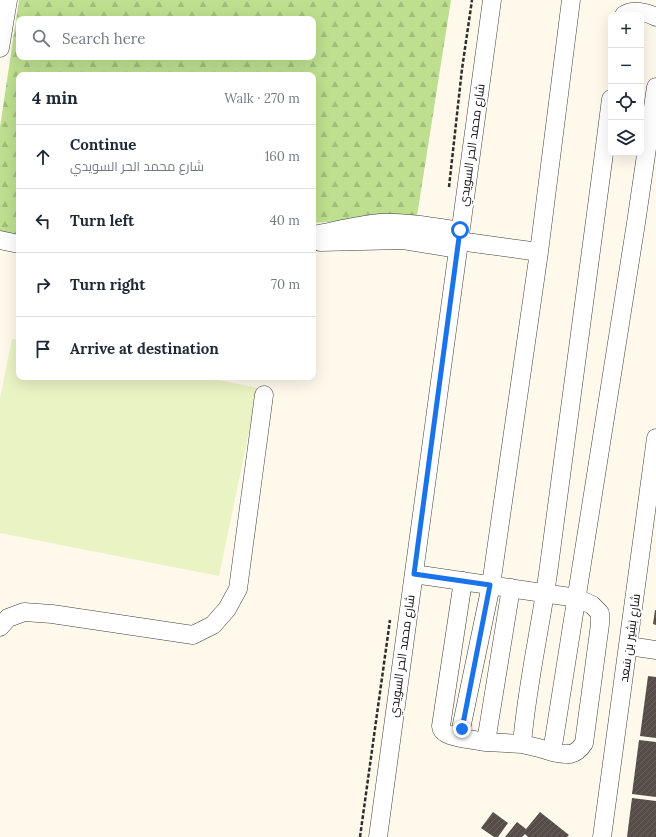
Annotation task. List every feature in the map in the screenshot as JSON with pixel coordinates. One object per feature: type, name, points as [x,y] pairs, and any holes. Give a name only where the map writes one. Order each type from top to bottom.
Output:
[{"type":"street","points":[[0,48],[8,0]]},
{"type":"street","name":"شارع محمد الحر السويدي","points":[[378,837],[492,0]]},
{"type":"street","points":[[461,738],[462,721],[490,585],[539,252],[571,0]]},
{"type":"street","points":[[630,12],[642,12]]},
{"type":"street","points":[[644,13],[656,17]]},
{"type":"street","points":[[552,752],[635,230],[656,87]]},
{"type":"street","points":[[522,744],[526,706],[545,593],[608,120]]},
{"type":"street","points":[[316,234],[368,224],[404,232],[539,252]]},
{"type":"street","points":[[316,242],[404,232]]},
{"type":"street","points":[[0,240],[16,243]]},
{"type":"street","points":[[0,250],[16,251]]},
{"type":"street","points":[[0,627],[8,618],[24,612],[52,614],[193,635],[213,625],[227,609],[238,589],[264,395]]},
{"type":"street","name":"شارع بَشِير بن سَعد","points":[[602,837],[656,438]]},
{"type":"street","points":[[414,574],[463,581],[545,593],[577,598],[592,605],[600,613],[600,624],[584,743],[580,749],[574,753],[565,755],[522,744],[486,742],[461,738],[443,732],[441,726],[463,581]]},
{"type":"street","points":[[486,742],[511,588]]},
{"type":"street","points":[[629,646],[656,650]]},
{"type":"path","points":[[455,135],[472,0]]},
{"type":"green space","points":[[19,0],[451,0],[417,216],[316,223],[316,72],[16,72],[16,236],[0,233],[0,127],[16,20],[16,60],[316,60],[316,16],[17,16]]},
{"type":"green space","points":[[12,339],[16,340],[16,380],[218,380],[258,388],[219,576],[0,533],[0,398]]},
{"type":"building","points":[[656,610],[656,625],[653,624]]},
{"type":"building","points":[[648,676],[656,677],[656,738],[640,736]]},
{"type":"building","points":[[639,740],[656,742],[656,797],[632,794]]},
{"type":"building","points":[[632,798],[656,801],[656,837],[627,837]]},
{"type":"building","points":[[493,812],[508,823],[498,837],[494,837],[481,828]]},
{"type":"building","points":[[540,812],[569,835],[567,837],[528,837],[525,834],[522,837],[505,837],[517,822],[526,829]]},
{"type":"route","points":[[460,230],[414,574],[490,585],[462,721],[462,729]]}]
